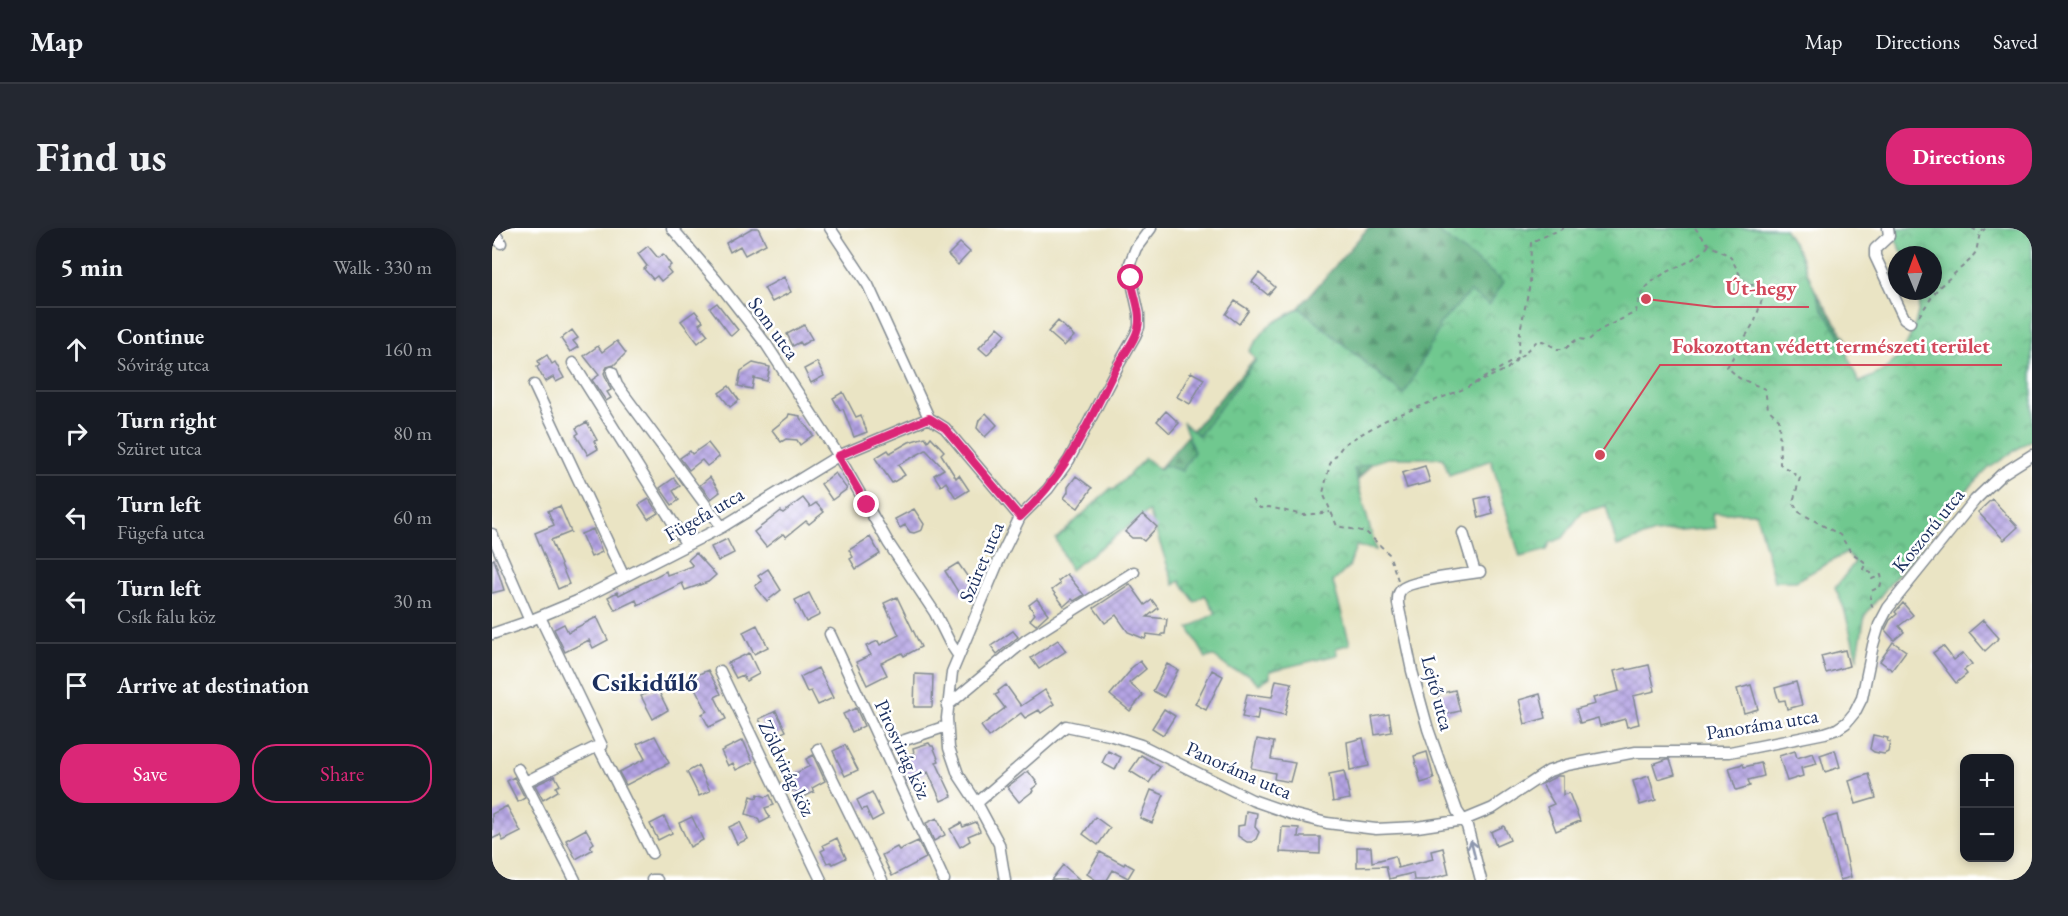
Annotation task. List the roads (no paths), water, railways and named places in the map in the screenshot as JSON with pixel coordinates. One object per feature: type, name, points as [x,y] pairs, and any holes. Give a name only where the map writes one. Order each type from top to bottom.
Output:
[{"type":"street","name":"Som utca","points":[[672,228],[766,344],[838,456],[889,544],[935,613],[958,655]]},
{"type":"street","name":"Szüret utca","points":[[830,228],[868,285],[929,418],[945,428],[1020,517],[958,655],[952,672],[947,706],[949,748],[958,774],[999,844],[1005,880]]},
{"type":"street","points":[[841,228],[845,251]]},
{"type":"street","points":[[1020,517],[1048,489],[1069,460],[1135,336],[1139,327],[1139,314],[1132,285],[1130,263],[1136,248],[1151,228]]},
{"type":"street","points":[[1888,228],[1889,236],[1875,249],[1875,256],[1904,318],[1910,322]]},
{"type":"street","points":[[492,229],[501,243]]},
{"type":"street","points":[[573,363],[687,545]]},
{"type":"street","points":[[612,372],[617,385],[722,527]]},
{"type":"street","points":[[534,385],[624,578]]},
{"type":"street","name":"Fügefa utca","points":[[492,634],[532,620],[624,578],[722,527],[838,456],[929,418]]},
{"type":"street","name":"Koszorú utca","points":[[1873,645],[1879,625],[1888,608],[1975,500],[2002,474],[2032,455]]},
{"type":"street","name":"Lejtő utca","points":[[1463,533],[1478,572],[1413,584],[1401,589],[1398,604],[1412,672],[1428,729],[1457,811],[1464,820],[1481,880]]},
{"type":"street","points":[[492,534],[532,620]]},
{"type":"street","points":[[492,549],[602,746],[599,748]]},
{"type":"street","points":[[947,706],[1026,640],[1134,572]]},
{"type":"street","name":"Pirosvirág köz","points":[[830,634],[944,880]]},
{"type":"street","name":"Panoráma utca","points":[[977,803],[1066,726],[1072,726],[1141,745],[1252,800],[1327,823],[1376,829],[1417,827],[1464,820],[1493,808],[1549,771],[1567,765],[1636,752],[1730,752],[1837,729],[1846,723],[1855,712],[1862,698],[1873,645]]},
{"type":"street","name":"Zöldvirág köz","points":[[720,671],[821,880]]},
{"type":"street","points":[[892,744],[947,726]]},
{"type":"street","points":[[525,782],[598,746],[599,748]]},
{"type":"street","points":[[599,748],[652,853]]},
{"type":"street","points":[[818,749],[882,880]]},
{"type":"street","points":[[518,769],[575,880]]},
{"type":"street","points":[[652,880],[657,880]]},
{"type":"place","name":"Út-hegy","points":[[1646,299]]},
{"type":"place","name":"Fokozottan védett természeti terület","points":[[1600,455]]},
{"type":"district","name":"Csikidűlő","points":[[645,682]]}]
